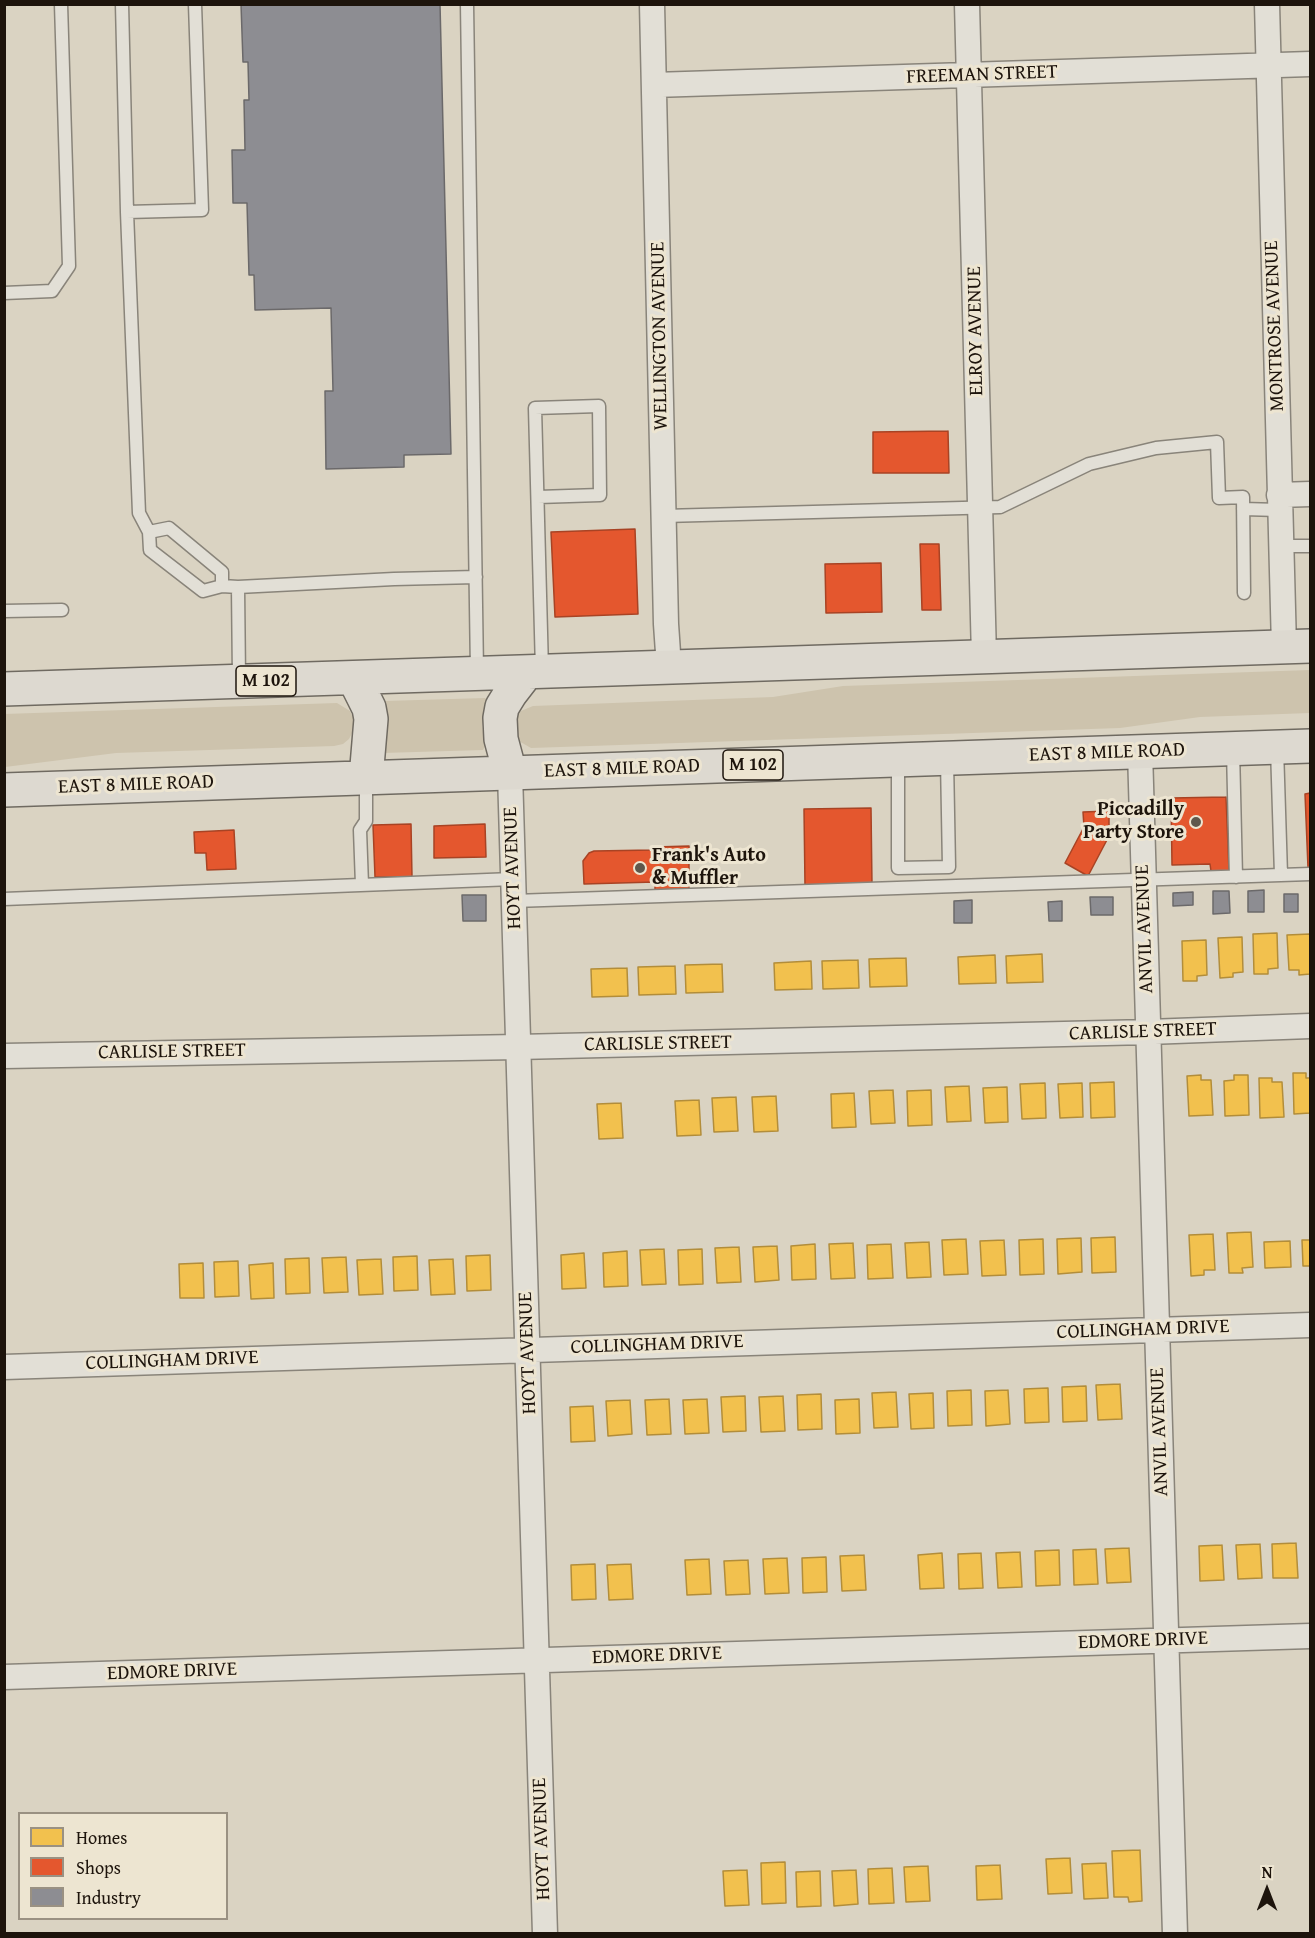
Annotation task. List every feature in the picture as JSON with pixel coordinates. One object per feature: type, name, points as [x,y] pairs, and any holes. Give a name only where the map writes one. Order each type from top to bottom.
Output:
[{"type":"highway","name":"M 102","points":[[4,689],[1297,646]]},
{"type":"highway","points":[[510,773],[501,739],[502,707],[510,694],[534,672]]},
{"type":"highway","points":[[354,678],[369,708],[371,719],[366,778]]},
{"type":"highway","name":"EAST 8 MILE ROAD","points":[[4,790],[1311,746]]},
{"type":"street","name":"WELLINGTON AVENUE","points":[[652,4],[669,667]]},
{"type":"street","name":"ELROY AVENUE","points":[[967,4],[984,657]]},
{"type":"street","name":"MONTROSE AVENUE","points":[[1267,4],[1281,546],[1297,646]]},
{"type":"street","name":"FREEMAN STREET","points":[[654,85],[1311,64]]},
{"type":"street","points":[[1279,503],[1311,494]]},
{"type":"street","name":"ANVIL AVENUE","points":[[1140,752],[1175,1934]]},
{"type":"street","name":"HOYT AVENUE","points":[[510,773],[545,1934]]},
{"type":"street","name":"CARLISLE STREET","points":[[4,1056],[518,1047],[1311,1026]]},
{"type":"street","name":"COLLINGHAM DRIVE","points":[[4,1367],[1311,1325]]},
{"type":"street","name":"EDMORE DRIVE","points":[[4,1677],[1311,1636]]},
{"type":"lane","points":[[4,292],[52,291],[69,266],[60,4]]},
{"type":"lane","points":[[122,4],[127,212],[139,513],[148,532],[150,550],[203,591],[222,586],[476,577]]},
{"type":"lane","points":[[127,212],[202,210],[195,4]]},
{"type":"lane","points":[[467,4],[478,674]]},
{"type":"lane","points":[[534,672],[538,496],[535,408],[599,406],[600,495],[538,496]]},
{"type":"lane","points":[[664,516],[1000,507],[1089,464],[1156,448],[1217,442],[1219,498],[1243,497],[1244,593]]},
{"type":"lane","points":[[1243,509],[1279,503]]},
{"type":"lane","points":[[148,532],[169,528],[222,572],[222,586]]},
{"type":"lane","points":[[1281,546],[1311,546]]},
{"type":"lane","points":[[238,587],[239,682]]},
{"type":"lane","points":[[4,611],[62,610]]},
{"type":"lane","points":[[1277,747],[1281,875]]},
{"type":"lane","points":[[1233,748],[1236,877]]},
{"type":"lane","points":[[898,760],[898,868],[949,867],[946,758]]},
{"type":"lane","points":[[362,885],[360,830],[366,821],[366,778]]},
{"type":"lane","points":[[4,899],[362,885],[514,890],[1311,874]]},
{"type":"shaded area","points":[[1310,670],[1310,713],[1200,717],[1120,728],[531,748],[517,740],[514,720],[521,711],[533,706],[773,697],[843,686]]},
{"type":"shaded area","points":[[485,698],[488,701],[482,726],[485,746],[483,750],[382,753],[387,734],[387,715],[383,702]]},
{"type":"shaded area","points":[[337,703],[350,711],[355,727],[349,739],[343,744],[334,746],[116,753],[5,767],[4,714]]},
{"type":"building: Homes","points":[[1277,933],[1278,968],[1268,969],[1268,974],[1254,974],[1253,934]]},
{"type":"building: Homes","points":[[1310,934],[1310,974],[1299,975],[1299,970],[1289,970],[1287,935]]},
{"type":"building: Homes","points":[[1242,937],[1243,972],[1233,973],[1233,977],[1220,978],[1218,938]]},
{"type":"building: Homes","points":[[1206,940],[1207,975],[1197,976],[1197,981],[1183,981],[1182,941]]},
{"type":"building: Homes","points":[[1042,954],[1043,982],[1007,983],[1006,956]]},
{"type":"building: Homes","points":[[995,955],[996,983],[959,984],[958,957]]},
{"type":"building: Homes","points":[[906,958],[907,986],[870,987],[869,959]]},
{"type":"building: Homes","points":[[858,960],[859,988],[823,989],[822,961]]},
{"type":"building: Homes","points":[[811,961],[812,989],[775,990],[774,963]]},
{"type":"building: Homes","points":[[722,964],[723,992],[686,993],[685,965]]},
{"type":"building: Homes","points":[[675,966],[676,994],[639,995],[638,967]]},
{"type":"building: Homes","points":[[627,968],[628,996],[592,997],[591,969]]},
{"type":"building: Homes","points":[[1293,1073],[1306,1073],[1306,1078],[1310,1078],[1310,1113],[1294,1114]]},
{"type":"building: Homes","points":[[1201,1075],[1201,1080],[1211,1080],[1213,1115],[1189,1116],[1187,1076]]},
{"type":"building: Homes","points":[[1234,1075],[1248,1075],[1249,1115],[1225,1116],[1224,1081],[1234,1080]]},
{"type":"building: Homes","points":[[1259,1078],[1272,1078],[1272,1082],[1282,1082],[1284,1117],[1260,1118]]},
{"type":"building: Homes","points":[[1114,1082],[1115,1117],[1091,1118],[1090,1083]]},
{"type":"building: Homes","points":[[1045,1083],[1046,1118],[1022,1119],[1020,1084]]},
{"type":"building: Homes","points":[[1082,1083],[1083,1117],[1060,1118],[1058,1084]]},
{"type":"building: Homes","points":[[969,1086],[971,1121],[947,1122],[945,1087]]},
{"type":"building: Homes","points":[[1007,1087],[1008,1122],[985,1123],[983,1088]]},
{"type":"building: Homes","points":[[893,1090],[895,1123],[871,1124],[869,1091]]},
{"type":"building: Homes","points":[[931,1090],[932,1125],[908,1126],[907,1091]]},
{"type":"building: Homes","points":[[854,1093],[856,1127],[832,1128],[831,1094]]},
{"type":"building: Homes","points":[[776,1096],[778,1131],[754,1132],[752,1097]]},
{"type":"building: Homes","points":[[736,1097],[738,1131],[714,1132],[712,1098]]},
{"type":"building: Homes","points":[[699,1100],[701,1135],[677,1136],[675,1101]]},
{"type":"building: Homes","points":[[621,1103],[623,1138],[599,1139],[597,1104]]},
{"type":"building: Homes","points":[[1251,1232],[1253,1267],[1242,1268],[1243,1273],[1229,1273],[1227,1233]]},
{"type":"building: Homes","points":[[1213,1234],[1215,1270],[1204,1270],[1204,1275],[1191,1276],[1189,1235]]},
{"type":"building: Homes","points":[[1115,1237],[1116,1272],[1092,1273],[1091,1238]]},
{"type":"building: Homes","points":[[1081,1238],[1082,1272],[1058,1274],[1057,1239]]},
{"type":"building: Homes","points":[[966,1239],[968,1274],[944,1275],[942,1240]]},
{"type":"building: Homes","points":[[1043,1239],[1044,1274],[1020,1275],[1019,1240]]},
{"type":"building: Homes","points":[[1004,1240],[1006,1275],[982,1276],[980,1241]]},
{"type":"building: Homes","points":[[1302,1240],[1310,1240],[1310,1266],[1303,1266]]},
{"type":"building: Homes","points":[[1290,1241],[1291,1267],[1265,1268],[1264,1242]]},
{"type":"building: Homes","points":[[929,1242],[931,1277],[907,1278],[905,1243]]},
{"type":"building: Homes","points":[[853,1243],[855,1278],[831,1279],[829,1244]]},
{"type":"building: Homes","points":[[815,1244],[816,1279],[792,1280],[791,1246]]},
{"type":"building: Homes","points":[[891,1244],[893,1278],[868,1279],[867,1245]]},
{"type":"building: Homes","points":[[777,1246],[779,1280],[755,1282],[753,1247]]},
{"type":"building: Homes","points":[[739,1247],[741,1282],[717,1283],[715,1248]]},
{"type":"building: Homes","points":[[664,1249],[666,1284],[642,1285],[640,1250]]},
{"type":"building: Homes","points":[[702,1249],[703,1284],[679,1285],[678,1250]]},
{"type":"building: Homes","points":[[627,1251],[628,1286],[604,1287],[603,1253]]},
{"type":"building: Homes","points":[[584,1253],[586,1288],[562,1289],[561,1255]]},
{"type":"building: Homes","points":[[490,1255],[491,1290],[467,1291],[466,1256]]},
{"type":"building: Homes","points":[[417,1256],[418,1290],[394,1291],[393,1257]]},
{"type":"building: Homes","points":[[346,1257],[348,1292],[324,1293],[322,1258]]},
{"type":"building: Homes","points":[[309,1258],[310,1293],[286,1294],[285,1259]]},
{"type":"building: Homes","points":[[381,1259],[383,1294],[359,1295],[357,1260]]},
{"type":"building: Homes","points":[[453,1259],[455,1294],[431,1295],[429,1260]]},
{"type":"building: Homes","points":[[238,1261],[239,1296],[215,1297],[214,1262]]},
{"type":"building: Homes","points":[[203,1263],[204,1298],[180,1298],[179,1264]]},
{"type":"building: Homes","points":[[273,1263],[274,1298],[251,1299],[249,1265]]},
{"type":"building: Homes","points":[[1120,1384],[1122,1419],[1098,1420],[1096,1385]]},
{"type":"building: Homes","points":[[1086,1386],[1087,1421],[1063,1422],[1062,1387]]},
{"type":"building: Homes","points":[[1048,1388],[1049,1422],[1025,1423],[1024,1389]]},
{"type":"building: Homes","points":[[971,1390],[972,1425],[948,1426],[947,1391]]},
{"type":"building: Homes","points":[[1008,1390],[1010,1424],[986,1426],[985,1391]]},
{"type":"building: Homes","points":[[896,1392],[898,1427],[874,1428],[872,1393]]},
{"type":"building: Homes","points":[[933,1393],[934,1428],[911,1429],[909,1394]]},
{"type":"building: Homes","points":[[821,1394],[822,1429],[798,1430],[797,1395]]},
{"type":"building: Homes","points":[[745,1396],[746,1431],[723,1432],[721,1397]]},
{"type":"building: Homes","points":[[783,1396],[785,1431],[761,1432],[759,1397]]},
{"type":"building: Homes","points":[[669,1399],[671,1434],[647,1435],[645,1400]]},
{"type":"building: Homes","points":[[707,1399],[709,1433],[685,1434],[683,1400]]},
{"type":"building: Homes","points":[[859,1399],[860,1433],[836,1434],[835,1400]]},
{"type":"building: Homes","points":[[630,1400],[632,1434],[608,1436],[606,1401]]},
{"type":"building: Homes","points":[[593,1406],[595,1441],[571,1442],[570,1407]]},
{"type":"building: Homes","points":[[1296,1543],[1298,1578],[1273,1578],[1272,1544]]},
{"type":"building: Homes","points":[[1260,1544],[1262,1578],[1238,1579],[1236,1545]]},
{"type":"building: Homes","points":[[1222,1545],[1224,1580],[1200,1581],[1199,1546]]},
{"type":"building: Homes","points":[[1129,1548],[1131,1582],[1107,1583],[1105,1549]]},
{"type":"building: Homes","points":[[1096,1549],[1098,1584],[1074,1585],[1073,1550]]},
{"type":"building: Homes","points":[[1059,1550],[1060,1585],[1036,1586],[1035,1551]]},
{"type":"building: Homes","points":[[1020,1552],[1022,1587],[998,1588],[996,1553]]},
{"type":"building: Homes","points":[[942,1553],[944,1588],[920,1589],[918,1555]]},
{"type":"building: Homes","points":[[981,1553],[983,1588],[959,1589],[958,1554]]},
{"type":"building: Homes","points":[[864,1555],[866,1590],[842,1591],[840,1556]]},
{"type":"building: Homes","points":[[826,1557],[827,1592],[803,1593],[802,1558]]},
{"type":"building: Homes","points":[[787,1558],[789,1593],[765,1594],[763,1559]]},
{"type":"building: Homes","points":[[709,1559],[711,1594],[687,1595],[685,1560]]},
{"type":"building: Homes","points":[[748,1560],[750,1594],[726,1595],[724,1561]]},
{"type":"building: Homes","points":[[595,1564],[596,1599],[572,1600],[571,1565]]},
{"type":"building: Homes","points":[[631,1564],[633,1599],[609,1600],[607,1565]]},
{"type":"building: Homes","points":[[1140,1850],[1142,1901],[1129,1902],[1128,1897],[1114,1897],[1112,1851]]},
{"type":"building: Homes","points":[[1070,1858],[1072,1893],[1048,1894],[1046,1859]]},
{"type":"building: Homes","points":[[785,1862],[786,1903],[762,1904],[761,1863]]},
{"type":"building: Homes","points":[[1106,1863],[1108,1898],[1084,1899],[1082,1864]]},
{"type":"building: Homes","points":[[1000,1865],[1002,1899],[977,1900],[976,1866]]},
{"type":"building: Homes","points":[[928,1866],[930,1901],[906,1902],[904,1867]]},
{"type":"building: Homes","points":[[892,1868],[894,1903],[869,1904],[868,1869]]},
{"type":"building: Homes","points":[[747,1870],[749,1905],[725,1906],[723,1871]]},
{"type":"building: Homes","points":[[856,1870],[858,1904],[834,1906],[832,1871]]},
{"type":"building: Homes","points":[[820,1871],[821,1906],[797,1907],[796,1872]]},
{"type":"building: Shops","points":[[948,431],[949,473],[873,473],[873,432]]},
{"type":"building: Shops","points":[[635,529],[638,614],[555,617],[551,532]]},
{"type":"building: Shops","points":[[920,544],[939,544],[941,610],[922,610]]},
{"type":"building: Shops","points":[[881,563],[882,612],[826,613],[825,564]]},
{"type":"building: Shops","points":[[1310,793],[1310,867],[1308,868],[1305,794]]},
{"type":"building: Shops","points":[[1226,797],[1229,871],[1211,871],[1210,864],[1172,865],[1171,798]]},
{"type":"building: Shops","points":[[871,808],[872,885],[805,886],[804,809]]},
{"type":"building: Shops","points":[[1109,811],[1109,836],[1088,876],[1065,863],[1084,827],[1083,812]]},
{"type":"building: Shops","points":[[411,824],[412,877],[375,877],[373,825]]},
{"type":"building: Shops","points":[[485,824],[486,857],[434,858],[434,826]]},
{"type":"building: Shops","points":[[234,830],[236,869],[207,870],[206,853],[195,853],[194,832]]},
{"type":"building: Shops","points":[[689,846],[689,889],[655,890],[655,882],[584,884],[583,861],[589,853],[594,851],[653,850],[655,847]]},
{"type":"building: Industry","points":[[241,4],[440,4],[451,454],[404,455],[404,467],[326,469],[325,391],[333,391],[331,308],[255,310],[254,275],[249,275],[247,203],[233,203],[232,150],[245,150],[244,100],[249,100],[248,62],[243,62]]},
{"type":"building: Industry","points":[[1264,890],[1264,912],[1248,912],[1248,891]]},
{"type":"building: Industry","points":[[1213,891],[1229,891],[1230,913],[1213,914]]},
{"type":"building: Industry","points":[[1193,892],[1193,905],[1173,906],[1173,893]]},
{"type":"building: Industry","points":[[1284,894],[1298,894],[1298,912],[1284,912]]},
{"type":"building: Industry","points":[[462,895],[486,895],[486,921],[463,921]]},
{"type":"building: Industry","points":[[1090,897],[1113,897],[1113,915],[1091,915]]},
{"type":"building: Industry","points":[[972,900],[972,923],[954,923],[954,901]]},
{"type":"building: Industry","points":[[1062,901],[1062,921],[1049,921],[1048,902]]},
{"type":"place","name":"Piccadilly Party Store","points":[[1196,822]]},
{"type":"place","name":"Frank's Auto & Muffler","points":[[640,868]]}]
